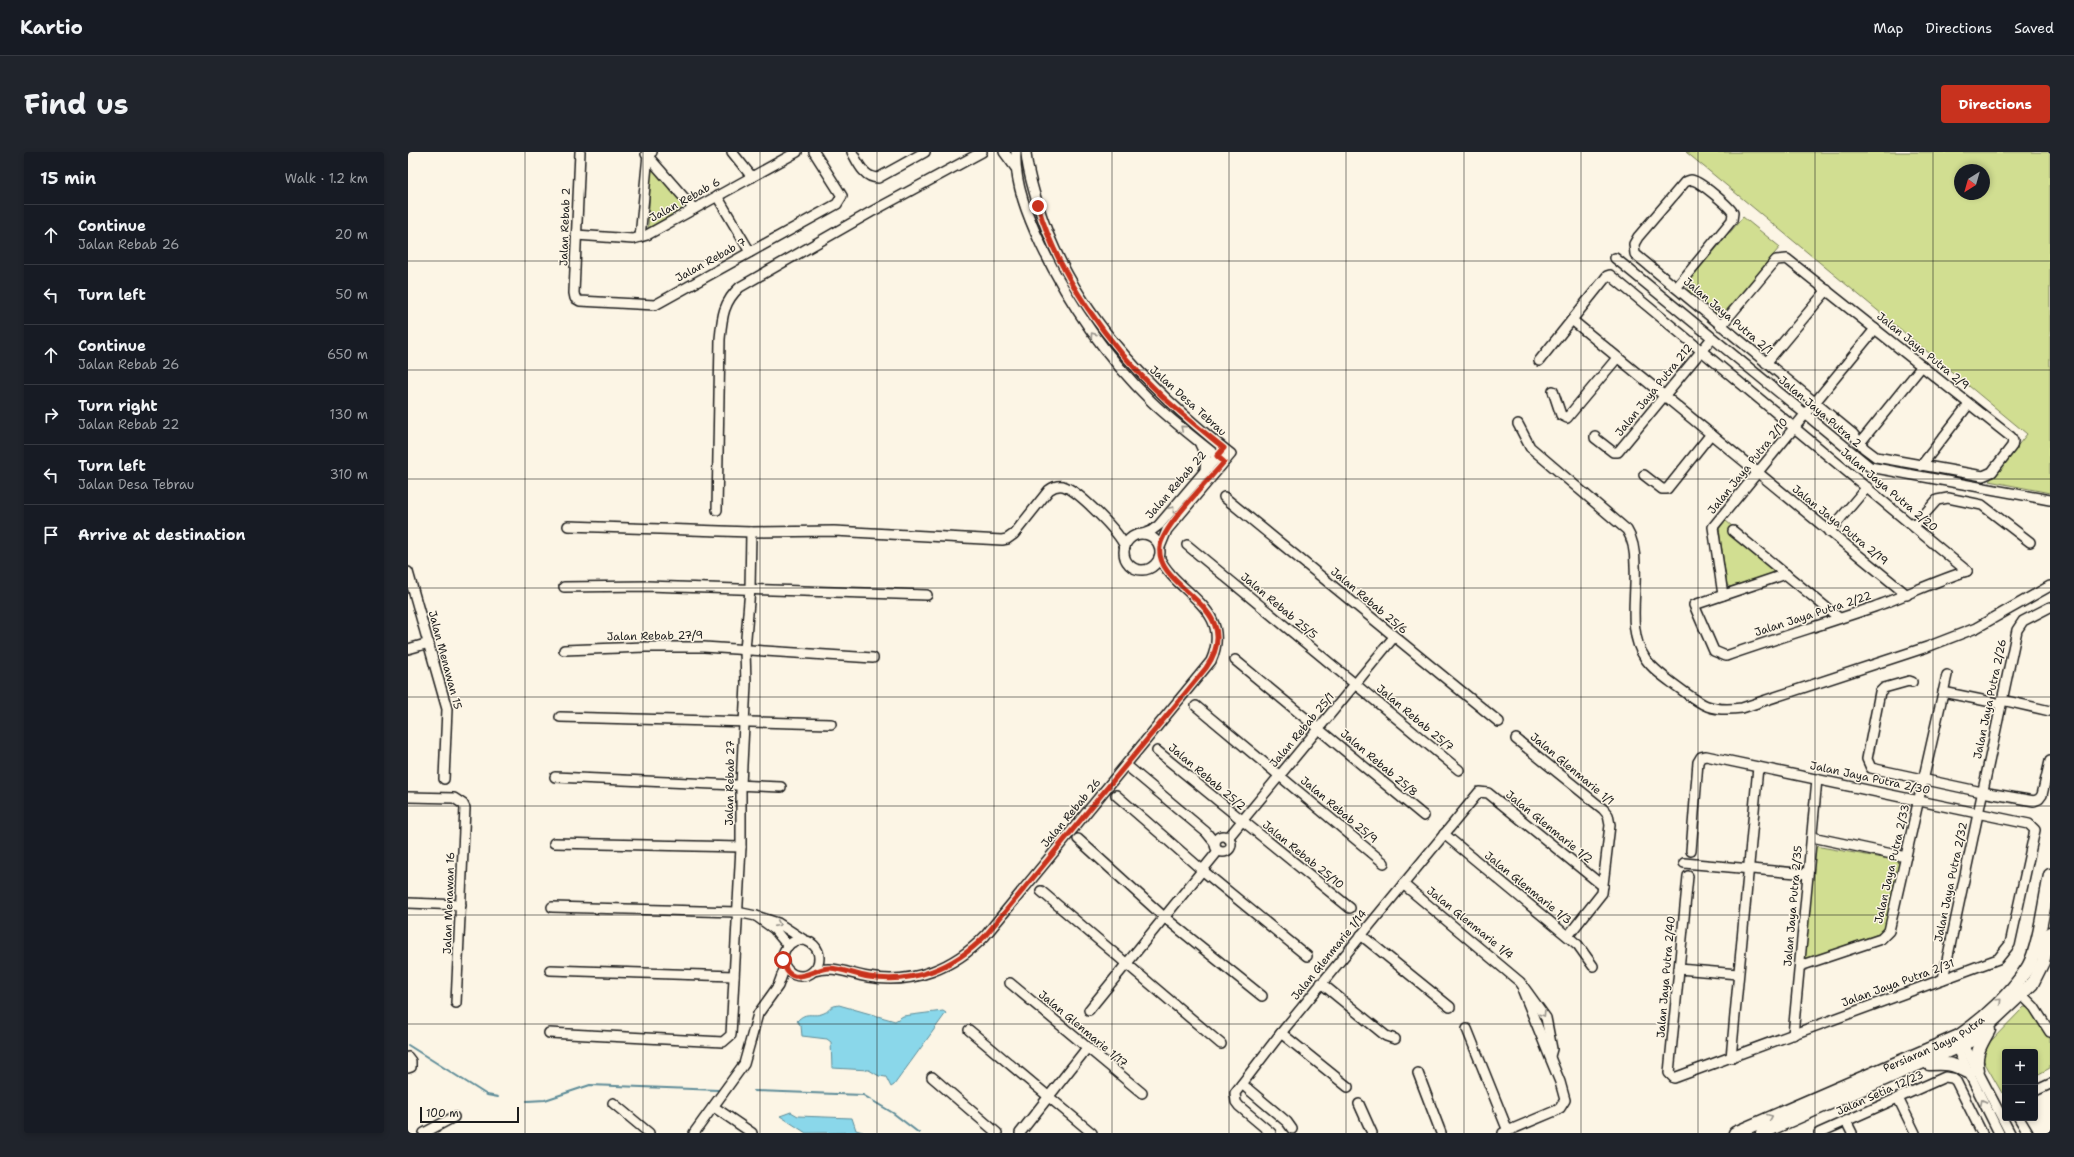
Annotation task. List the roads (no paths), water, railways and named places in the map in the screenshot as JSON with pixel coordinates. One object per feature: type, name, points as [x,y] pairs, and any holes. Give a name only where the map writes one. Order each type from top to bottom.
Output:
[{"type":"main road","name":"Persiaran Jaya Putra","points":[[1735,1133],[1858,1085],[1958,1042],[2013,987],[2028,966],[2036,944],[2050,875]]},
{"type":"main road","name":"Persiaran Jaya Putra","points":[[1762,1133],[1858,1085],[1918,1065],[1996,1019],[2022,995],[2039,974],[2047,950],[2050,933]]},
{"type":"main road","points":[[1918,1065],[1943,1062],[1972,1071],[1976,1062],[1978,1050],[1996,1019]]},
{"type":"street","name":"Jalan Rebab 2","points":[[580,152],[574,293],[575,298],[580,301]]},
{"type":"street","points":[[732,152],[752,177]]},
{"type":"street","name":"Jalan Rebab 6","points":[[576,235],[633,239],[640,237],[797,152]]},
{"type":"street","name":"Jalan Rebab 7","points":[[580,301],[655,305],[837,204],[842,196],[814,152]]},
{"type":"street","points":[[852,152],[866,174],[872,178],[878,178],[925,152]]},
{"type":"street","points":[[717,510],[720,339],[723,314],[728,299],[740,287],[871,212],[982,152]]},
{"type":"street","points":[[1004,152],[1010,157],[1016,170]]},
{"type":"street","name":"Jalan Desa Tebrau","points":[[1016,152],[1016,170],[1033,227],[1056,276],[1073,305],[1095,338],[1129,379],[1153,403],[1220,459]]},
{"type":"street","name":"Jalan Desa Tebrau","points":[[1026,152],[1030,178],[1043,222],[1066,270],[1083,300],[1105,331],[1137,370],[1174,406],[1227,451]]},
{"type":"street","points":[[648,153],[694,209]]},
{"type":"street","points":[[640,237],[648,153]]},
{"type":"street","name":"Jalan Jaya Putra 2/1","points":[[1676,288],[1732,220],[1733,213],[1731,209],[1696,181],[1690,180],[1685,182],[1638,237],[1634,244],[1635,254],[1721,326],[1853,434],[1860,443],[1876,457],[1956,473],[1989,476]]},
{"type":"street","points":[[717,196],[750,252]]},
{"type":"street","name":"Jalan Jaya Putra 2","points":[[1615,258],[1870,467],[2050,500]]},
{"type":"street","name":"Jalan Jaya Putra 2/9","points":[[1721,326],[1776,260],[1782,258],[1788,259],[2011,437],[2013,442],[1989,476]]},
{"type":"street","name":"Jalan Jaya Putra 2/20","points":[[1572,320],[1607,276],[1610,275],[1615,277],[1967,571]]},
{"type":"street","points":[[1766,363],[1827,290]]},
{"type":"street","points":[[1539,361],[1572,320]]},
{"type":"street","name":"Jalan Jaya Putra 2/19","points":[[1572,320],[1907,595]]},
{"type":"street","name":"Jalan Jaya Putra 2/10","points":[[1723,596],[1714,527],[1875,329]]},
{"type":"street","name":"Jalan Jaya Putra 212","points":[[1595,436],[1595,438],[1613,452],[1618,452],[1712,338]]},
{"type":"street","points":[[1553,391],[1561,415],[1567,418],[1617,358]]},
{"type":"street","points":[[1860,443],[1922,366]]},
{"type":"street","points":[[1921,466],[1969,404]]},
{"type":"street","points":[[1518,424],[1530,447],[1627,530],[1632,538],[1634,552],[1634,616],[1636,640],[1640,649],[1645,658],[1659,672],[1700,703],[1715,710],[1742,708],[1927,647],[1976,628],[2050,586]]},
{"type":"street","points":[[1644,475],[1662,489],[1667,489],[1711,434]]},
{"type":"street","points":[[1197,439],[1206,457],[1205,471]]},
{"type":"street","name":"Jalan Rebab 22","points":[[1160,552],[1167,530],[1227,451]]},
{"type":"street","name":"Jalan Rebab 22","points":[[1139,535],[1151,531],[1159,525],[1205,471],[1220,459]]},
{"type":"street","points":[[568,526],[751,532],[834,531],[1007,539],[1014,534],[1049,490],[1058,486],[1070,489],[1105,520],[1121,537],[1125,547],[1126,559],[1131,566],[1142,570],[1150,568],[1156,563],[1160,552],[1155,540],[1124,532],[1105,520]]},
{"type":"street","points":[[1830,532],[1867,487]]},
{"type":"street","name":"Jalan Rebab 25/6","points":[[1224,497],[1499,722]]},
{"type":"street","points":[[1914,526],[1937,500],[1956,499],[1982,504],[2030,542]]},
{"type":"street","points":[[1732,531],[1839,618]]},
{"type":"street","name":"Jalan Rebab 27","points":[[549,1033],[723,1042],[731,1035],[741,847],[743,720],[746,684],[751,532]]},
{"type":"street","points":[[1125,547],[1129,540],[1139,535]]},
{"type":"street","name":"Jalan Rebab 25/5","points":[[1187,545],[1356,685]]},
{"type":"street","name":"Jalan Rebab 26","points":[[847,971],[867,977],[900,979],[934,971],[964,955],[985,936],[1206,668],[1214,653],[1216,639],[1211,617],[1203,604],[1166,569],[1160,552]]},
{"type":"street","name":"Jalan Rebab 26","points":[[1150,568],[1178,582]]},
{"type":"street","name":"Jalan Jaya Putra 2/22","points":[[1723,596],[1694,605],[1714,651],[1726,656],[1907,595],[1936,581],[1967,571]]},
{"type":"street","name":"Jalan Menawan 15","points":[[408,572],[448,713],[444,779]]},
{"type":"street","points":[[1723,596],[1786,574]]},
{"type":"street","points":[[564,587],[647,586],[927,595]]},
{"type":"street","name":"Jalan Jaya Putra 2/26","points":[[1978,813],[2019,625],[2023,621],[2050,607]]},
{"type":"street","name":"Jalan Rebab 25/1","points":[[1088,1010],[1202,870],[1220,842],[1241,821],[1318,728],[1356,685],[1394,637]]},
{"type":"street","points":[[408,649],[429,643]]},
{"type":"street","name":"Jalan Rebab 27/9","points":[[564,650],[645,647],[746,650],[873,658]]},
{"type":"street","name":"Jalan Rebab 25/8","points":[[1235,660],[1424,816]]},
{"type":"street","name":"Jalan Jaya Putra 2/33","points":[[1800,966],[1881,939],[1886,936],[1889,931],[1946,675]]},
{"type":"street","points":[[1912,682],[1909,681],[1884,688],[1880,692],[1868,763],[1871,768],[1982,792],[2034,801],[2039,799],[2050,761]]},
{"type":"street","name":"Jalan Rebab 25/7","points":[[1356,685],[1459,770]]},
{"type":"street","points":[[1943,692],[2050,711]]},
{"type":"street","name":"Jalan Rebab 25/9","points":[[1196,706],[1384,863]]},
{"type":"street","points":[[560,717],[743,720],[831,724]]},
{"type":"street","name":"Jalan Glenmarie 1/1","points":[[1516,738],[1603,809],[1610,820],[1603,886]]},
{"type":"street","name":"Jalan Rebab 25/2","points":[[1157,752],[1241,821]]},
{"type":"street","name":"Jalan Jaya Putra 2/30","points":[[1691,851],[1698,762],[1701,757],[1706,756],[2029,824],[2032,827]]},
{"type":"street","points":[[1126,766],[1220,842]]},
{"type":"street","points":[[1731,1058],[1758,767]]},
{"type":"street","points":[[555,777],[781,787]]},
{"type":"street","name":"Jalan Jaya Putra 2/35","points":[[1793,1035],[1817,779]]},
{"type":"street","name":"Jalan Glenmarie 1/14","points":[[1268,1132],[1236,1102],[1236,1093],[1321,983],[1479,792]]},
{"type":"street","name":"Jalan Glenmarie 1/2","points":[[1479,792],[1488,793],[1603,886]]},
{"type":"street","points":[[1116,795],[1202,870],[1307,956]]},
{"type":"street","name":"Jalan Menawan 16","points":[[408,797],[454,798],[463,804],[465,808],[456,1003]]},
{"type":"street","name":"Jalan Jaya Putra 2/32","points":[[1943,979],[1978,813]]},
{"type":"street","name":"Jalan Rebab 25/10","points":[[1241,821],[1350,908]]},
{"type":"street","name":"Jalan Jaya Putra 2/31","points":[[1674,1078],[1998,959],[2010,944],[2034,830],[2032,827]]},
{"type":"street","name":"Jalan Glenmarie 1/3","points":[[1444,834],[1568,936],[1578,945],[1593,966]]},
{"type":"street","points":[[1812,837],[1906,857]]},
{"type":"street","points":[[1078,839],[1164,917],[1262,996]]},
{"type":"street","points":[[554,843],[741,847]]},
{"type":"street","points":[[1684,863],[1808,874]]},
{"type":"street","name":"Jalan Jaya Putra 2/40","points":[[1674,1078],[1669,1073],[1688,876]]},
{"type":"street","name":"Jalan Glenmarie 1/4","points":[[1403,884],[1520,982],[1546,1018],[1552,1049],[1550,1056],[1564,1094],[1562,1105],[1555,1111],[1505,1132]]},
{"type":"street","points":[[1568,936],[1598,898],[1603,886]]},
{"type":"street","points":[[1041,891],[1221,1044]]},
{"type":"street","points":[[408,903],[461,905]]},
{"type":"street","points":[[552,907],[737,912],[756,916],[778,923],[814,946],[819,956],[826,962],[847,971]]},
{"type":"street","points":[[756,916],[774,929],[788,946]]},
{"type":"street","points":[[1361,935],[1450,1007]]},
{"type":"street","points":[[804,940],[794,942],[788,946],[783,956],[785,967],[789,972],[798,976],[807,976],[814,972],[830,968],[847,971]]},
{"type":"street","points":[[814,972],[818,966],[819,956]]},
{"type":"street","points":[[694,1133],[744,1064],[758,1014],[774,991],[785,967]]},
{"type":"street","points":[[1679,969],[1738,972]]},
{"type":"street","points":[[550,970],[734,976]]},
{"type":"street","points":[[774,991],[785,982],[798,976]]},
{"type":"street","name":"Jalan Glenmarie 1/17","points":[[1010,983],[1142,1093]]},
{"type":"street","points":[[1321,983],[1386,1036],[1395,1038]]},
{"type":"street","points":[[2022,995],[2034,1007],[2050,1032]]},
{"type":"street","points":[[1467,1029],[1505,1132]]},
{"type":"street","points":[[969,1030],[1092,1133]]},
{"type":"street","points":[[1281,1033],[1348,1088]]},
{"type":"street","points":[[1958,1042],[1999,1133]]},
{"type":"street","points":[[1020,1133],[1087,1048]]},
{"type":"street","points":[[408,1057],[411,1061],[409,1068]]},
{"type":"street","points":[[1972,1071],[2010,1133]]},
{"type":"street","points":[[1418,1073],[1441,1133]]},
{"type":"street","points":[[932,1077],[997,1133]]},
{"type":"street","name":"Jalan Setia 12/23","points":[[1819,1133],[1945,1077],[1952,1078],[1956,1081],[1982,1133]]},
{"type":"street","points":[[1242,1084],[1287,1122],[1292,1129]]},
{"type":"street","points":[[2038,1090],[2050,1084]]},
{"type":"street","points":[[1898,1098],[1915,1133]]},
{"type":"street","points":[[612,1103],[649,1133]]},
{"type":"street","points":[[1359,1104],[1372,1133]]},
{"type":"street","points":[[714,1107],[752,1133]]},
{"type":"street","points":[[424,1133],[454,1117]]},
{"type":"street","points":[[1846,1121],[1852,1133]]},
{"type":"street","points":[[2021,1121],[2028,1133]]},
{"type":"water","points":[[839,1005],[895,1021],[903,1016],[943,1011],[946,1013],[894,1085],[891,1087],[886,1077],[879,1076],[869,1070],[832,1068],[831,1042],[827,1039],[802,1036],[801,1026],[797,1021],[807,1015],[817,1015],[825,1012],[834,1006]]},
{"type":"water","points":[[791,1112],[798,1116],[852,1118],[856,1130],[863,1132],[806,1133],[780,1116]]},
{"type":"waterway","points":[[408,1045],[487,1095],[498,1097]]},
{"type":"waterway","points":[[527,1101],[545,1100],[590,1085],[718,1090]]},
{"type":"waterway","points":[[754,1091],[863,1095],[893,1113],[919,1133]]}]
